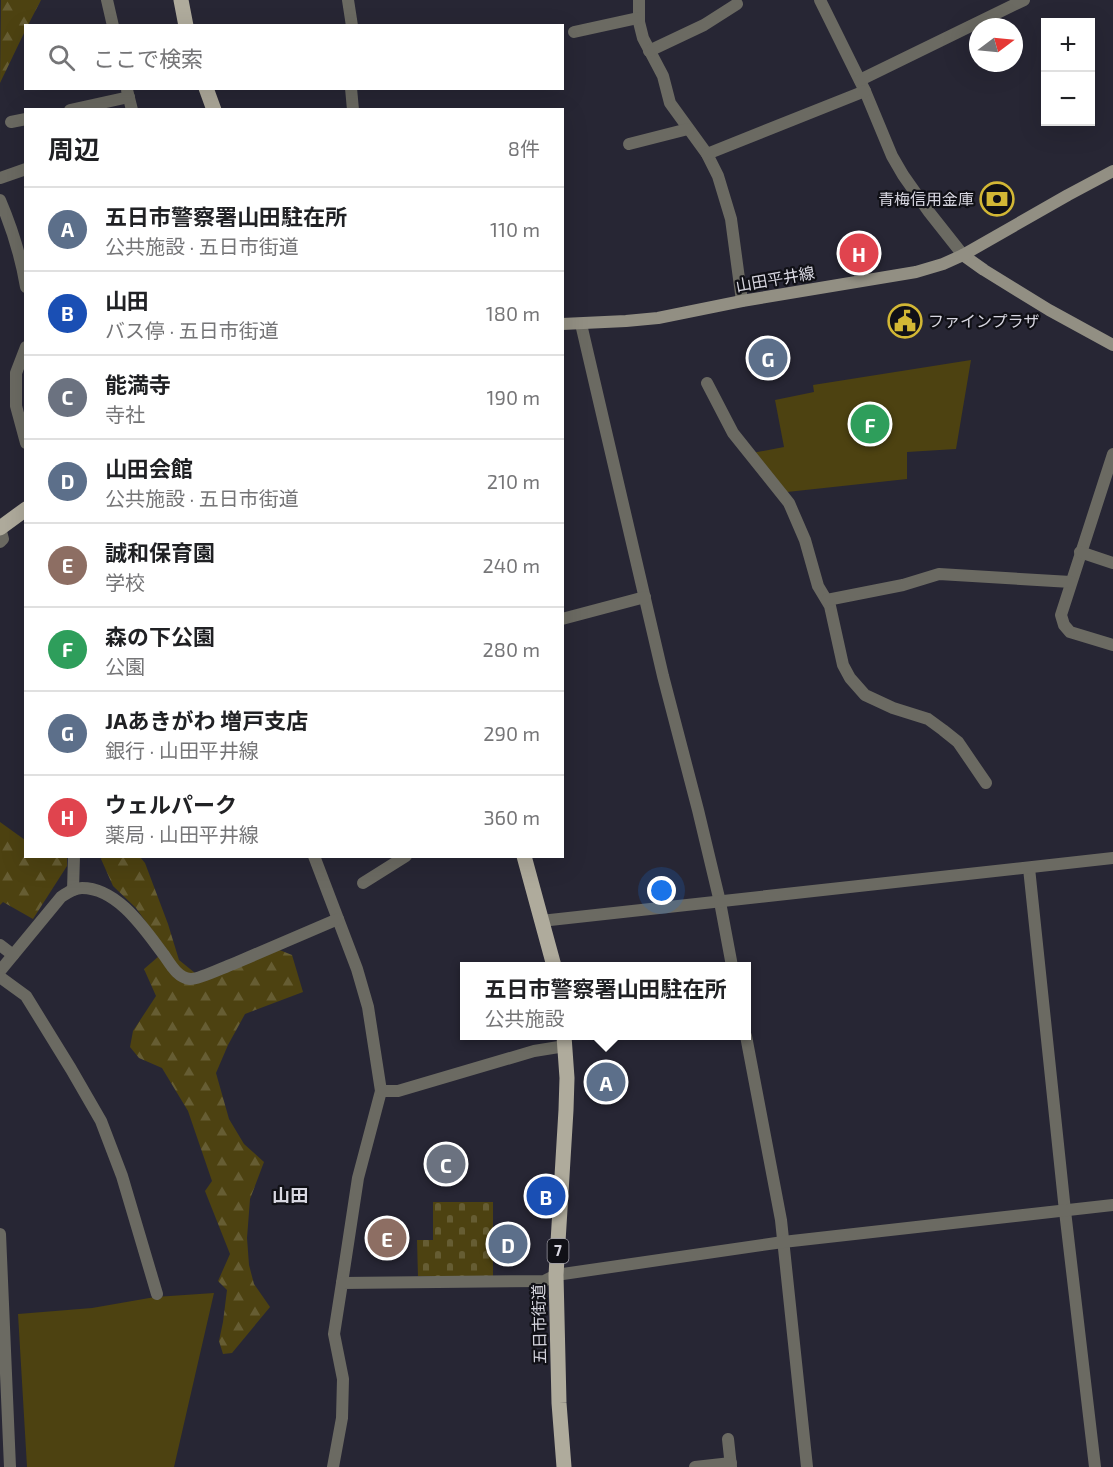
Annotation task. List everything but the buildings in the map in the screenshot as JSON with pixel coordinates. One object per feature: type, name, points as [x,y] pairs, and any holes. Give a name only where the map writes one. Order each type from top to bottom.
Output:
[{"type":"main road","points":[[181,0],[186,24]]},
{"type":"main road","points":[[207,90],[213,108]]},
{"type":"main road","name":"山田平井線","points":[[564,324],[658,318],[742,301],[916,272],[963,255],[1113,171]]},
{"type":"main road","points":[[963,255],[1049,310],[1113,345]]},
{"type":"main road","points":[[0,528],[24,510]]},
{"type":"main road","points":[[525,858],[553,962]]},
{"type":"main road","name":"五日市街道","points":[[564,1467],[556,1275],[566,1110],[565,1041]]},
{"type":"street","points":[[107,0],[113,24]]},
{"type":"street","points":[[348,0],[352,24]]},
{"type":"street","points":[[639,0],[638,18],[643,38],[663,76],[670,103],[707,154],[718,176],[731,219],[742,301]]},
{"type":"street","points":[[820,0],[862,86],[892,156],[903,175],[963,255]]},
{"type":"street","points":[[707,154],[862,86],[1024,0]]},
{"type":"street","points":[[649,51],[704,25],[737,4]]},
{"type":"street","points":[[574,32],[638,18]]},
{"type":"street","points":[[351,90],[353,108]]},
{"type":"street","points":[[77,108],[128,93],[132,108]]},
{"type":"street","points":[[11,122],[24,119]]},
{"type":"street","points":[[629,144],[688,129]]},
{"type":"street","points":[[0,178],[24,170]]},
{"type":"street","points":[[0,200],[8,219],[24,276]]},
{"type":"street","points":[[581,324],[720,903],[731,962]]},
{"type":"street","points":[[24,352],[16,373],[16,406],[24,436]]},
{"type":"street","points":[[707,383],[733,433],[789,503],[805,540],[818,586],[830,606],[843,665],[849,678],[865,695],[893,708],[928,719],[943,730],[958,742],[986,783]]},
{"type":"street","points":[[1113,454],[1061,615],[1064,625],[1070,632],[1113,645]]},
{"type":"street","points":[[0,528],[3,539],[0,542]]},
{"type":"street","points":[[1080,552],[1113,563]]},
{"type":"street","points":[[827,600],[903,585],[939,574],[1071,582]]},
{"type":"street","points":[[564,618],[645,597]]},
{"type":"street","points":[[73,890],[74,858]]},
{"type":"street","points":[[315,858],[357,969],[368,1006],[381,1091],[358,1178],[334,1334],[343,1379],[342,1418],[333,1467]]},
{"type":"street","points":[[363,883],[403,858]]},
{"type":"street","points":[[541,921],[1113,858]]},
{"type":"street","points":[[1029,868],[1095,1467]]},
{"type":"street","points":[[0,971],[61,897],[81,888],[94,890],[111,897],[137,920],[179,975],[192,979],[338,920]]},
{"type":"street","points":[[0,945],[13,954]]},
{"type":"street","points":[[0,977],[26,996],[72,1069],[101,1122],[123,1176],[157,1294]]},
{"type":"street","points":[[747,1040],[781,1220],[807,1467]]},
{"type":"street","points":[[381,1091],[398,1091],[565,1041]]},
{"type":"street","points":[[342,1282],[544,1281],[556,1275],[783,1242],[1113,1205]]},
{"type":"street","points":[[0,1234],[10,1467]]},
{"type":"street","points":[[695,1467],[731,1465],[728,1439]]},
{"type":"green space","points":[[1,0],[41,0],[29,24],[24,24],[24,33],[0,83]]},
{"type":"green space","points":[[971,360],[956,449],[907,452],[907,479],[787,492],[752,453],[784,447],[775,400],[814,392],[813,385]]},
{"type":"green space","points":[[0,822],[24,839],[24,858],[67,858],[67,866],[33,919],[3,902],[0,905]]},
{"type":"green space","points":[[141,858],[145,863],[179,960],[195,973],[277,949],[292,955],[303,992],[245,1014],[216,1073],[229,1119],[244,1144],[264,1162],[250,1199],[247,1238],[249,1265],[254,1284],[270,1307],[232,1353],[223,1354],[219,1341],[227,1290],[218,1281],[230,1254],[205,1191],[212,1181],[188,1111],[162,1068],[139,1058],[130,1047],[133,1031],[156,996],[144,969],[166,950],[136,908],[113,886],[101,859]]},
{"type":"green space","points":[[433,1202],[493,1202],[493,1276],[418,1276],[417,1240],[433,1240]]},
{"type":"green space","points":[[214,1293],[174,1467],[27,1467],[18,1314],[92,1308],[155,1297]]},
{"type":"place","name":"青梅信用金庫","points":[[997,199]]},
{"type":"place","name":"ウェルパーク","points":[[859,253]]},
{"type":"place","name":"ファインプラザ","points":[[905,321]]},
{"type":"place","name":"JAあきがわ 増戸支店","points":[[768,358]]},
{"type":"place","name":"森の下公園","points":[[870,424]]},
{"type":"place","name":"五日市警察署山田駐在所","points":[[606,1082]]},
{"type":"place","name":"能満寺","points":[[446,1164]]},
{"type":"place","name":"山田","points":[[546,1196]]},
{"type":"place","name":"誠和保育園","points":[[387,1238]]},
{"type":"place","name":"山田会館","points":[[508,1244]]},
{"type":"district","name":"山田","points":[[290,1196]]}]
